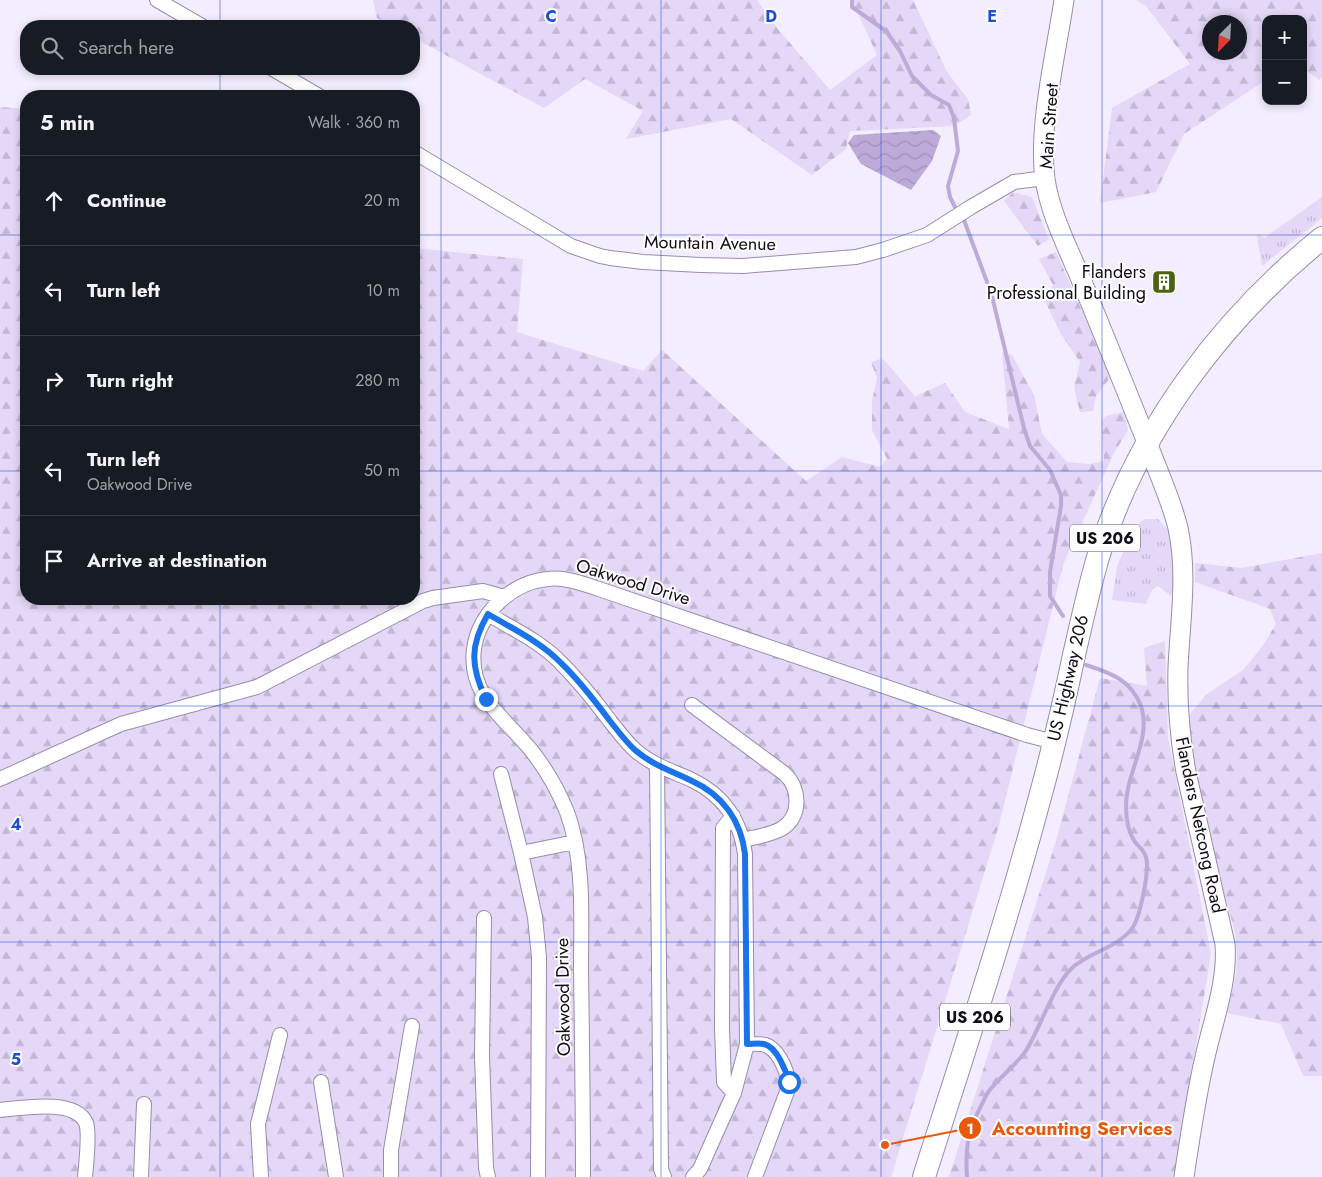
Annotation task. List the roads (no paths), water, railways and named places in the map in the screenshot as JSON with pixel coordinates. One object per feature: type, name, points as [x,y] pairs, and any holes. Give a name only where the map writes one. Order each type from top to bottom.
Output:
[{"type":"highway","name":"US Highway 206","points":[[924,1177],[993,958],[1039,800],[1086,598],[1120,499],[1148,444],[1178,392],[1224,332],[1264,289],[1322,238]]},
{"type":"main road","name":"Main Street","points":[[1064,0],[1046,122],[1044,148],[1045,178],[1058,226],[1148,444]]},
{"type":"main road","name":"Flanders Netcong Road","points":[[1148,444],[1172,508],[1180,543],[1183,598],[1178,670],[1182,750],[1217,904],[1225,950],[1221,988],[1204,1063],[1184,1177]]},
{"type":"street","points":[[157,0],[192,20]]},
{"type":"street","points":[[283,75],[309,90]]},
{"type":"street","name":"Mountain Avenue","points":[[420,156],[571,246],[610,258],[701,266],[743,266],[856,257],[928,235],[1004,187],[1025,179],[1045,178]]},
{"type":"street","name":"Oakwood Drive","points":[[583,1177],[581,948],[579,880],[575,842],[567,812],[549,775],[530,748],[494,712],[479,686],[476,673],[474,650],[478,636],[488,614],[504,596],[527,584],[548,579],[575,582],[1018,732],[1054,742]]},
{"type":"street","points":[[420,602],[432,598],[483,591],[504,596]]},
{"type":"street","points":[[0,779],[121,724],[256,687],[414,605]]},
{"type":"street","points":[[488,614],[546,649],[561,663],[634,749],[657,765],[694,781],[708,790],[722,802],[740,829],[745,854],[747,1044],[734,1093],[700,1169],[693,1177]]},
{"type":"street","points":[[692,705],[785,774],[794,786],[796,804],[790,822],[772,833],[743,840]]},
{"type":"street","points":[[657,765],[661,1168],[664,1177]]},
{"type":"street","points":[[500,774],[521,853],[535,917],[539,957],[538,1177]]},
{"type":"street","points":[[733,816],[723,828],[722,1028],[724,1082],[734,1093]]},
{"type":"street","points":[[521,853],[575,842]]},
{"type":"street","points":[[484,918],[482,1056],[486,1168],[488,1177]]},
{"type":"street","points":[[391,1177],[391,1150],[412,1026]]},
{"type":"street","points":[[261,1177],[258,1124],[280,1035]]},
{"type":"street","points":[[747,1044],[764,1044],[772,1049],[779,1058],[789,1082],[755,1177]]},
{"type":"street","points":[[322,1082],[336,1177]]},
{"type":"street","points":[[141,1177],[144,1104]]},
{"type":"street","points":[[0,1110],[52,1105],[82,1117],[88,1128],[85,1177]]},
{"type":"water","points":[[933,130],[941,136],[932,161],[911,190],[861,164],[848,143],[854,135]]},
{"type":"waterway","points":[[852,0],[852,7],[886,31],[900,51],[912,76],[931,95],[949,105],[954,118],[958,151],[948,186],[950,197],[955,207]]},
{"type":"waterway","points":[[964,220],[987,282]]},
{"type":"waterway","points":[[990,288],[1030,446],[1050,470],[1061,495],[1061,506],[1050,572],[1050,596],[1063,616]]},
{"type":"waterway","points":[[967,1177],[968,1139],[973,1123],[988,1093],[1027,1049],[1058,986],[1071,969],[1127,934],[1136,921],[1141,903],[1147,863],[1143,850],[1135,842],[1129,829],[1126,806],[1127,793],[1141,743],[1144,718],[1137,697],[1126,684],[1104,671],[1086,665]]},
{"type":"place","name":"Flanders Professional Building","points":[[1164,282]]},
{"type":"place","name":"Accounting Services","points":[[885,1145]]}]
